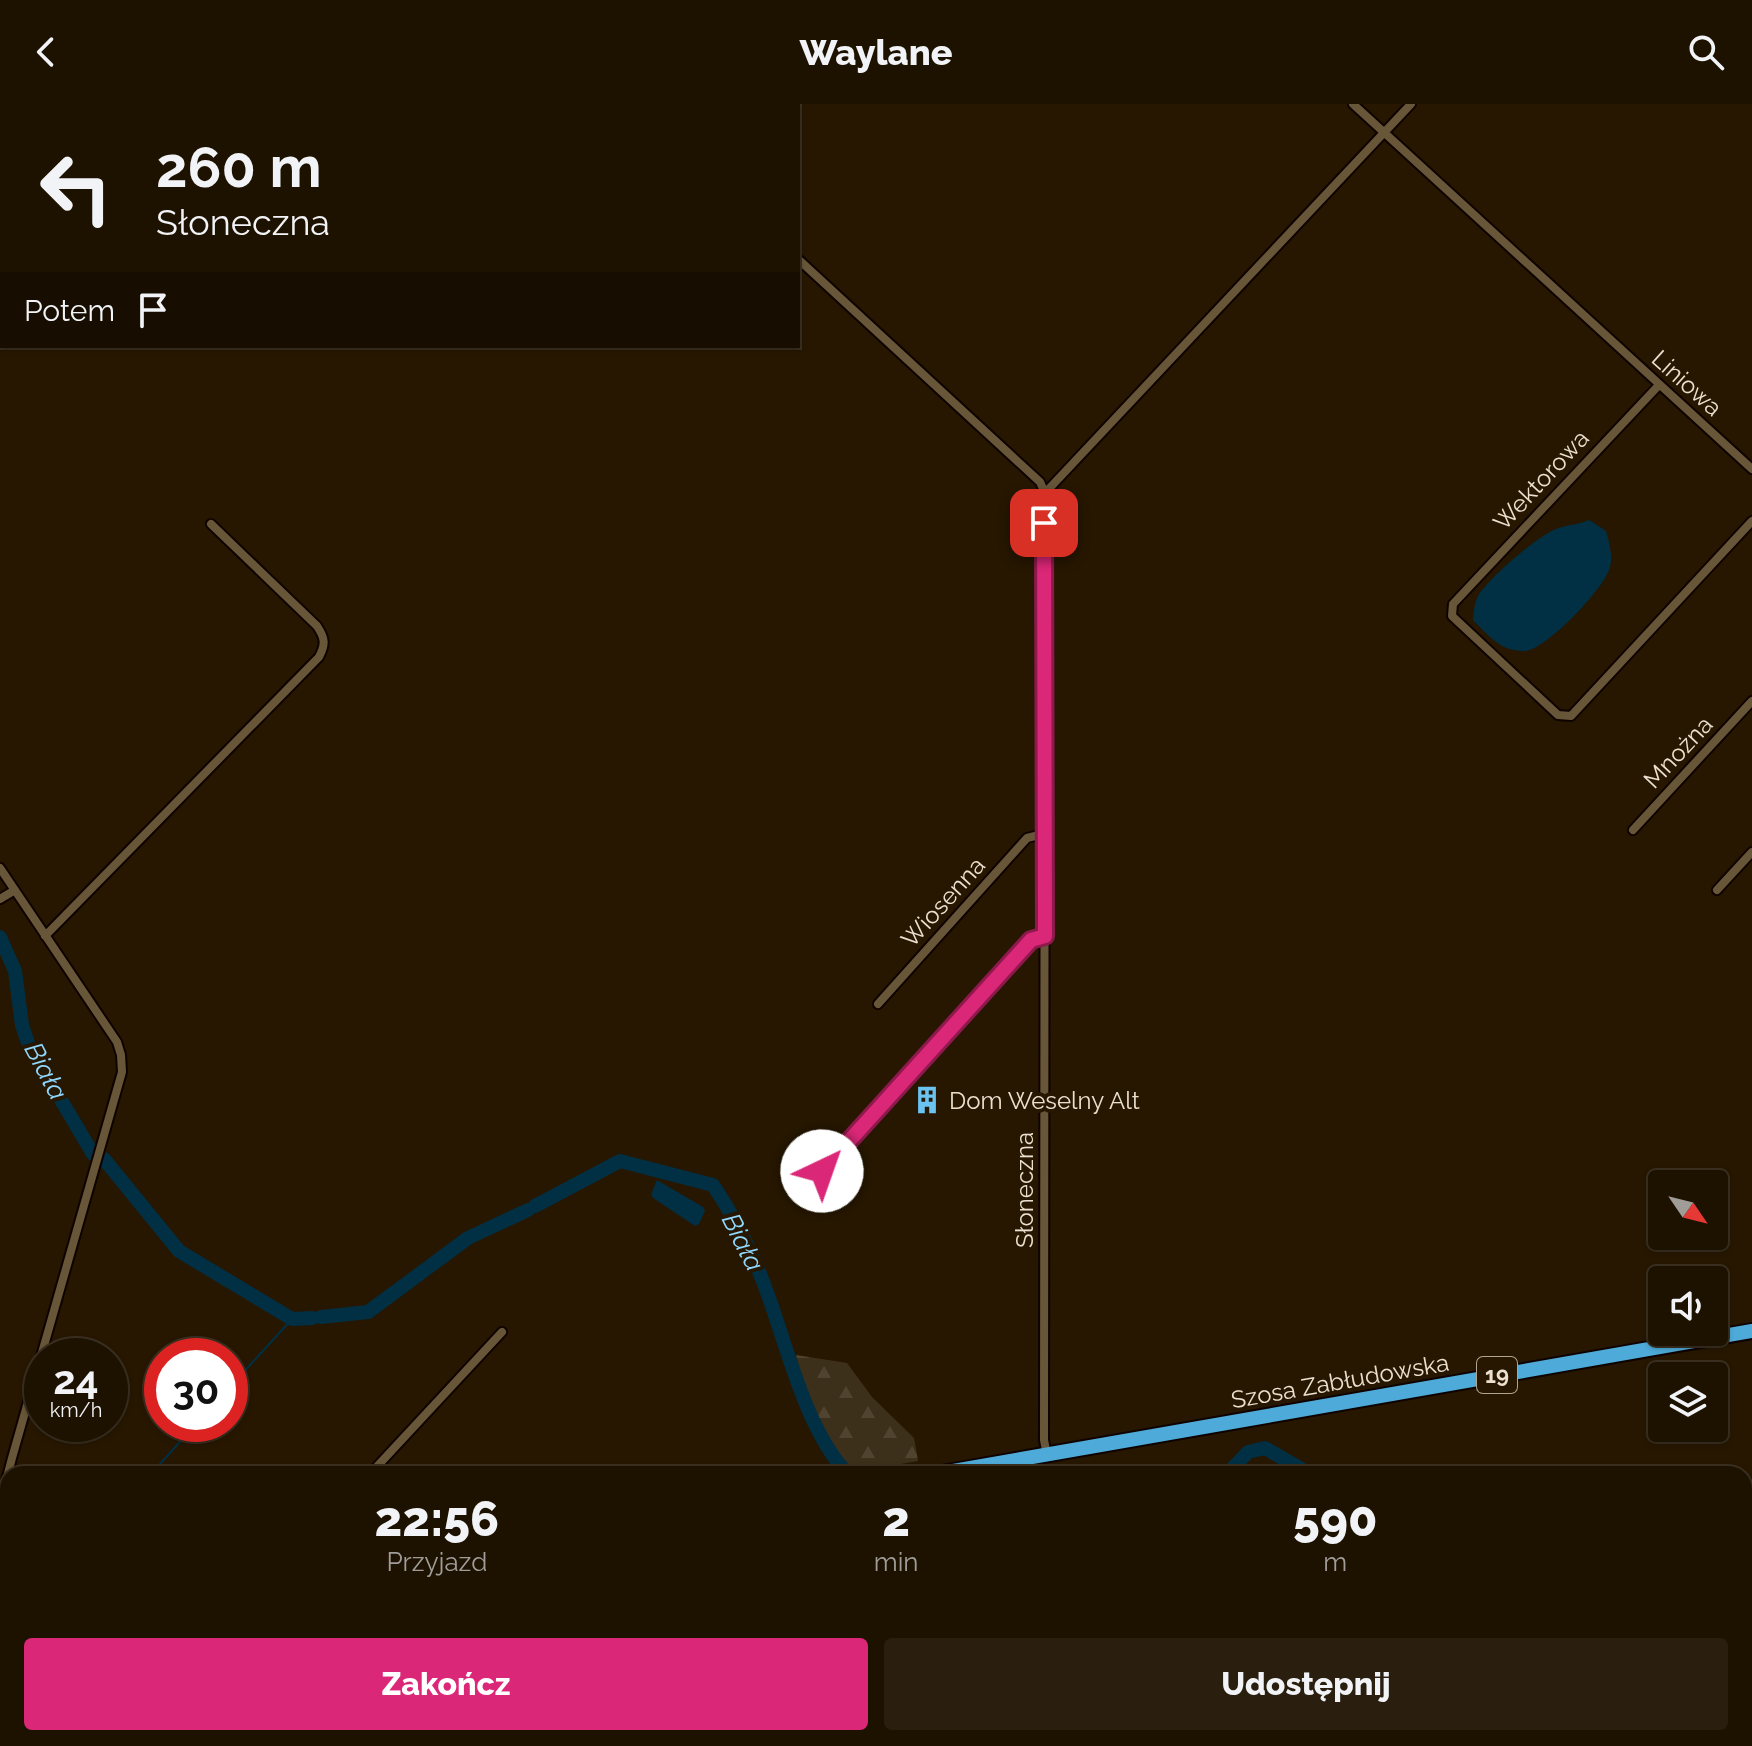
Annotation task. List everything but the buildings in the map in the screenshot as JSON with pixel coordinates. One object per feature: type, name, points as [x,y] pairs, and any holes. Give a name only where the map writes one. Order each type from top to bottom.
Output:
[{"type":"highway","name":"Szosa Zabłudowska","points":[[983,1466],[1752,1331]]},
{"type":"street","name":"Liniowa","points":[[1353,104],[1752,469]]},
{"type":"street","points":[[800,261],[1040,482],[1045,493],[1411,104]]},
{"type":"street","name":"Wektorowa","points":[[1659,385],[1453,604],[1452,616],[1558,715],[1571,716],[1752,521]]},
{"type":"street","name":"Słoneczna","points":[[1045,493],[1044,1440],[1047,1455]]},
{"type":"street","points":[[45,936],[309,668],[325,647],[324,636],[317,626],[211,524]]},
{"type":"street","name":"Mnożna","points":[[1633,830],[1752,701]]},
{"type":"street","points":[[1744,710],[1752,717]]},
{"type":"street","name":"Wiosenna","points":[[878,1004],[1027,838],[1043,834]]},
{"type":"street","points":[[1717,890],[1752,852]]},
{"type":"street","points":[[0,868],[117,1042],[122,1072],[10,1466]]},
{"type":"street","points":[[0,899],[15,890]]},
{"type":"street","points":[[822,1171],[1031,940],[1045,936]]},
{"type":"street","points":[[377,1466],[502,1332]]},
{"type":"green space","points":[[796,1355],[847,1363],[872,1397],[914,1438],[918,1461],[889,1466],[848,1466],[833,1451],[807,1396]]},
{"type":"water","points":[[1589,520],[1606,531],[1611,554],[1610,567],[1598,589],[1559,630],[1533,648],[1516,650],[1496,642],[1473,620],[1478,596],[1484,588],[1540,538],[1559,528]]},
{"type":"water","points":[[657,1180],[703,1207],[705,1211],[699,1224],[695,1226],[653,1198],[651,1194]]},
{"type":"waterway","name":"Biała","points":[[0,937],[15,971],[22,1025],[29,1046],[93,1154]]},
{"type":"waterway","name":"Biała","points":[[104,1159],[179,1251],[292,1319],[312,1318]]},
{"type":"waterway","name":"Biała","points":[[535,1206],[620,1161],[713,1185],[757,1267],[810,1413],[841,1466]]},
{"type":"waterway","name":"Biała","points":[[321,1317],[368,1312],[468,1238],[528,1210]]},
{"type":"waterway","points":[[248,1367],[292,1319]]},
{"type":"waterway","points":[[158,1466],[180,1442]]},
{"type":"waterway","name":"Biała","points":[[1235,1466],[1248,1452],[1265,1448],[1296,1466]]},
{"type":"place","name":"Dom Weselny Alt","points":[[927,1100]]},
{"type":"route","points":[[822,1171],[1031,940],[1045,936],[1044,523]]}]
